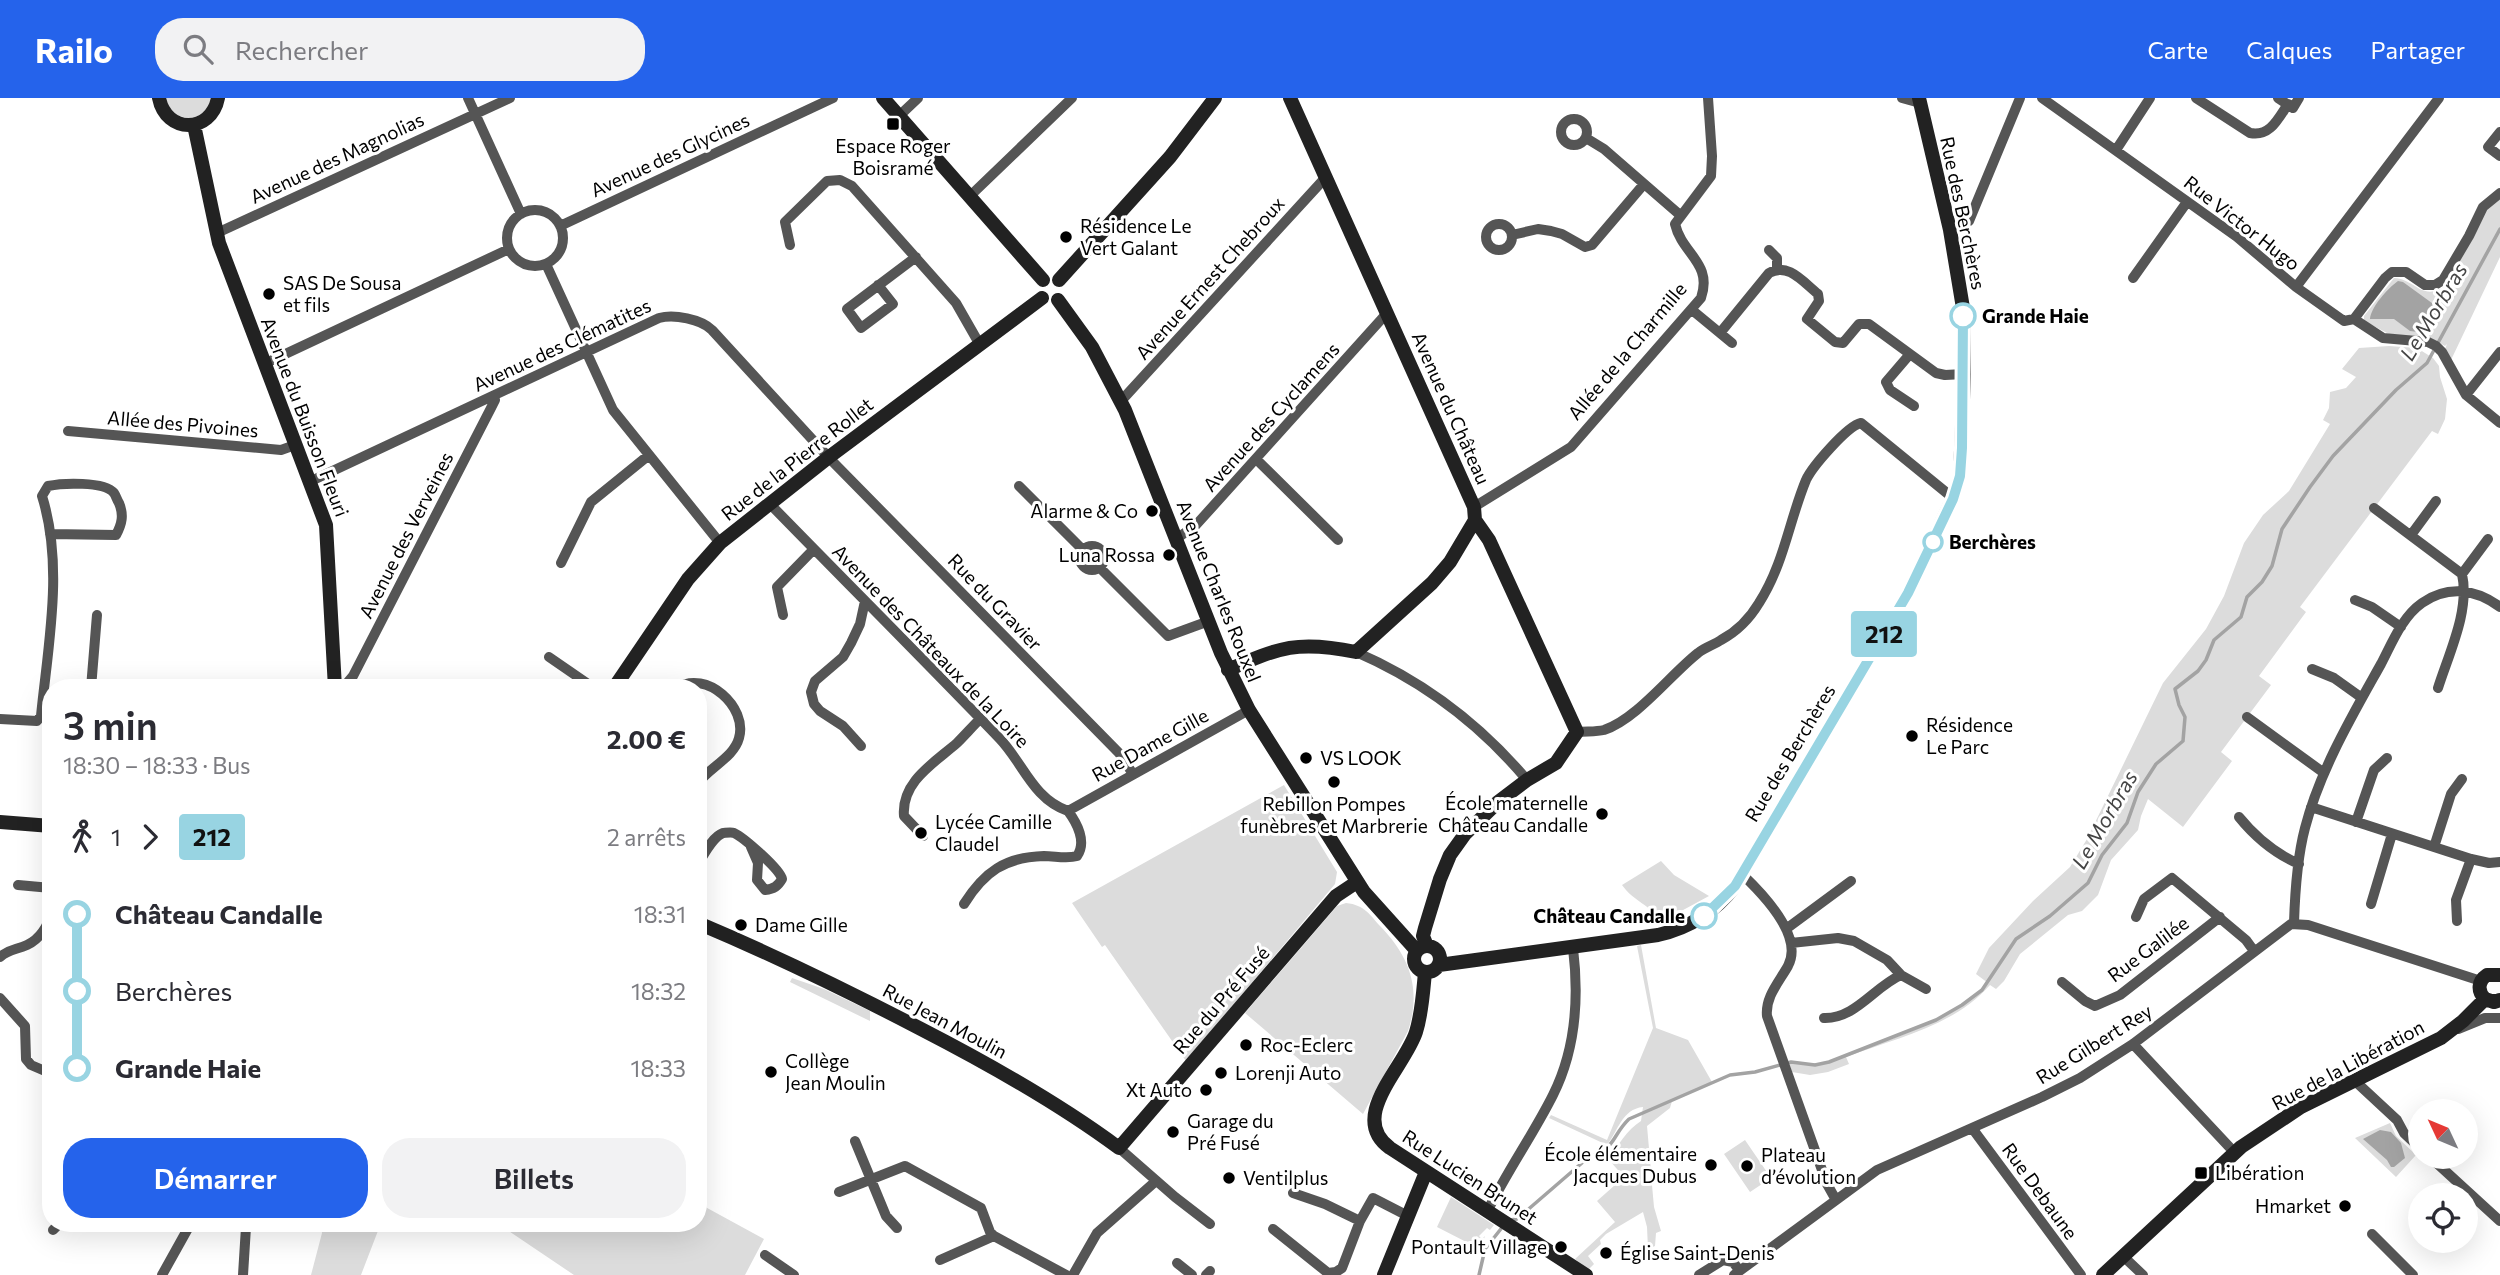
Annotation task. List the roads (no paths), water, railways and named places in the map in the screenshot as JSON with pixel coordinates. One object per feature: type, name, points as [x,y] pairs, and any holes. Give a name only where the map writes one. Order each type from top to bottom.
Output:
[{"type":"street","points":[[159,98],[164,113],[170,119],[177,124],[194,125],[210,116],[218,98]]},
{"type":"street","points":[[468,98],[521,214]]},
{"type":"street","name":"Avenue des Magnolias","points":[[217,233],[510,98]]},
{"type":"street","name":"Avenue des Glycines","points":[[560,226],[833,98]]},
{"type":"street","points":[[883,98],[1043,280]]},
{"type":"street","points":[[900,116],[918,98]]},
{"type":"street","points":[[970,196],[1072,98]]},
{"type":"street","points":[[1059,280],[1170,157],[1215,98]]},
{"type":"street","name":"Avenue du Château","points":[[1290,98],[1474,514],[1577,732]]},
{"type":"street","points":[[1586,138],[1604,149],[1680,215],[1711,176],[1708,98]]},
{"type":"street","points":[[1902,98],[1920,100]]},
{"type":"street","points":[[1950,230],[1962,227],[1969,221],[2021,98]]},
{"type":"street","name":"Rue Victor Hugo","points":[[2042,98],[2237,237],[2296,287],[2439,98]]},
{"type":"street","points":[[2116,150],[2150,98]]},
{"type":"street","points":[[2196,98],[2250,133],[2259,135],[2268,131],[2283,101],[2293,108],[2300,98]]},
{"type":"street","name":"Rue des Berchères","points":[[1439,965],[1658,935],[1686,927],[1710,912],[1731,892],[1908,593],[1961,466],[1964,374],[1963,307],[1950,230],[1920,100]]},
{"type":"street","name":"Avenue du Buisson Fleuri","points":[[194,125],[217,233],[328,533],[335,679]]},
{"type":"street","points":[[2500,132],[2488,147],[2500,156]]},
{"type":"street","name":"Avenue Ernest Chebroux","points":[[1121,401],[1326,177]]},
{"type":"street","points":[[790,245],[785,222],[827,181],[840,180],[852,186],[956,303],[980,345]]},
{"type":"street","points":[[1512,235],[1538,229],[1562,233],[1585,247],[1592,245],[1644,184]]},
{"type":"street","points":[[2354,319],[2392,272],[2406,272],[2425,285],[2435,285],[2443,280],[2483,207],[2500,193]]},
{"type":"street","points":[[2133,278],[2187,201]]},
{"type":"street","points":[[539,210],[555,218],[560,226],[562,244],[559,252],[546,264],[528,266],[513,257],[507,233],[510,225],[521,214],[539,210]]},
{"type":"street","name":"Allée de la Charmille","points":[[1356,652],[1432,583],[1450,562],[1474,514],[1570,447],[1692,310],[1705,287],[1704,276],[1677,232],[1675,224],[1680,215]]},
{"type":"street","points":[[264,364],[509,249]]},
{"type":"street","points":[[1769,250],[1777,258],[1777,268]]},
{"type":"street","points":[[878,285],[915,257]]},
{"type":"street","points":[[546,264],[613,410],[720,543]]},
{"type":"street","points":[[1720,333],[1769,273],[1777,268],[1785,269],[1818,294],[1819,301],[1807,319],[1835,342],[1843,343],[1859,324],[1869,324],[1936,373],[1964,374]]},
{"type":"street","points":[[1053,277],[1059,280],[1064,290],[1058,300],[1048,302],[1042,298],[1039,287],[1043,280],[1053,277]]},
{"type":"street","points":[[2296,287],[2342,321],[2354,319],[2383,338],[2428,342],[2442,352],[2466,395],[2500,423]]},
{"type":"street","name":"Rue de la Pierre Rollet","points":[[620,679],[688,579],[720,543],[829,457],[1042,298]]},
{"type":"street","name":"Avenue Charles Rouxel","points":[[1058,300],[1092,347],[1121,401],[1228,670],[1249,710],[1357,882],[1375,906],[1422,949]]},
{"type":"street","points":[[1692,310],[1732,343]]},
{"type":"street","name":"Avenue des Cyclamens","points":[[1176,539],[1196,525],[1387,313]]},
{"type":"street","name":"Avenue des Clématites","points":[[309,482],[666,317],[703,323],[712,330],[829,457]]},
{"type":"street","points":[[2466,395],[2500,352]]},
{"type":"street","points":[[1910,354],[1886,382],[1889,390],[1914,406]]},
{"type":"street","name":"Avenue des Verveines","points":[[350,679],[491,408],[495,400],[493,396]]},
{"type":"street","points":[[1422,949],[1438,952],[1439,965],[1433,971],[1418,969],[1414,962],[1422,949],[1425,928],[1440,879],[1450,855],[1482,816],[1527,780],[1556,763],[1577,732],[1608,728],[1664,686],[1696,654],[1723,640],[1742,625],[1759,605],[1790,536],[1807,477],[1847,430],[1861,423],[1950,496]]},
{"type":"street","name":"Allée des Pivoines","points":[[68,431],[281,450],[295,445]]},
{"type":"street","points":[[561,563],[591,502],[649,456]]},
{"type":"street","name":"Rue du Gravier","points":[[829,457],[1119,753],[1133,774]]},
{"type":"street","points":[[1256,459],[1338,540]]},
{"type":"street","points":[[44,679],[53,584],[49,518],[42,496],[48,486],[62,483],[104,486],[113,492],[121,509],[122,524],[116,535],[50,534]]},
{"type":"street","points":[[1019,486],[1083,551]]},
{"type":"street","points":[[2411,535],[2436,501]]},
{"type":"street","name":"Avenue des Châteaux de la Loire","points":[[769,503],[1009,749],[1040,794],[1058,808],[1068,811]]},
{"type":"street","points":[[2374,508],[2462,574],[2466,590],[2461,615],[2438,688]]},
{"type":"street","points":[[2462,574],[2488,539]]},
{"type":"street","points":[[1089,546],[1100,550],[1103,557],[1098,567],[1092,569],[1082,564],[1080,557],[1083,551],[1089,546]]},
{"type":"street","points":[[783,615],[777,587],[814,549]]},
{"type":"street","points":[[1098,567],[1168,636],[1209,621]]},
{"type":"street","points":[[2481,981],[2294,923],[2299,864],[2311,807],[2324,773],[2362,698],[2410,613],[2432,597],[2466,590],[2476,592],[2500,607]]},
{"type":"street","points":[[2354,600],[2372,607],[2401,627]]},
{"type":"street","points":[[861,746],[843,726],[820,711],[814,704],[811,692],[816,681],[843,657],[860,624],[865,601]]},
{"type":"street","points":[[93,679],[97,615]]},
{"type":"street","points":[[1228,670],[1286,647],[1334,647],[1356,652],[1391,667],[1440,698],[1492,742],[1527,780]]},
{"type":"street","points":[[549,657],[581,679]]},
{"type":"street","points":[[2312,669],[2334,678],[2362,698]]},
{"type":"street","points":[[707,684],[730,704],[738,714],[741,726],[739,740],[732,751],[707,774]]},
{"type":"street","points":[[0,719],[37,721],[41,716],[42,705]]},
{"type":"street","name":"Rue Dame Gille","points":[[1068,811],[1249,710]]},
{"type":"street","points":[[2247,717],[2324,773]]},
{"type":"street","points":[[923,836],[904,817],[904,800],[908,791],[929,766],[980,719]]},
{"type":"street","points":[[2356,822],[2374,770],[2386,758]]},
{"type":"street","points":[[2434,847],[2451,794],[2462,779]]},
{"type":"street","points":[[2311,807],[2471,859],[2489,863],[2500,862]]},
{"type":"street","points":[[964,904],[977,883],[1009,863],[1036,856],[1077,856],[1081,849],[1080,835],[1068,811]]},
{"type":"street","points":[[2239,817],[2253,835],[2280,855],[2299,864]]},
{"type":"street","points":[[0,822],[42,824]]},
{"type":"street","points":[[707,850],[716,837],[722,834],[736,834],[751,847]]},
{"type":"street","points":[[2371,904],[2392,834]]},
{"type":"street","points":[[2457,921],[2456,900],[2471,859]]},
{"type":"street","points":[[1742,874],[1760,893],[1786,929],[1791,943],[1790,961],[1766,1010],[1827,1184],[1836,1199]]},
{"type":"street","points":[[2136,917],[2144,899],[2172,878],[2246,940],[2254,951]]},
{"type":"street","points":[[1786,929],[1851,880]]},
{"type":"street","name":"Rue du Pré Fusé","points":[[1119,1148],[1336,896],[1357,882]]},
{"type":"street","points":[[18,886],[42,887]]},
{"type":"street","name":"Rue Galilée","points":[[2062,982],[2095,1006],[2120,995],[2220,917]]},
{"type":"street","name":"Rue Gilbert Rey","points":[[1737,1273],[1877,1170],[2052,1092],[2133,1044],[2294,923]]},
{"type":"street","name":"Rue Jean Moulin","points":[[707,927],[793,965],[951,1045],[1044,1099],[1119,1148],[1210,1224]]},
{"type":"street","points":[[0,957],[11,949],[30,944],[42,933]]},
{"type":"street","points":[[1791,943],[1839,938],[1854,941],[1887,960],[1901,975],[1926,989]]},
{"type":"street","points":[[1487,1212],[1554,1093],[1561,1075],[1574,1025],[1577,988],[1573,948]]},
{"type":"street","name":"Rue Lucien Brunet","points":[[1425,972],[1422,1006],[1415,1035],[1377,1105],[1373,1118],[1381,1142],[1586,1275]]},
{"type":"street","points":[[2481,981],[2491,974],[2500,975]]},
{"type":"street","points":[[1824,1018],[1845,1015],[1901,975]]},
{"type":"street","points":[[2452,1031],[2485,1018],[2496,1007],[2480,993],[2481,981]]},
{"type":"street","points":[[0,998],[25,1026],[25,1056],[28,1062],[42,1069]]},
{"type":"street","name":"Rue de la Libération","points":[[2103,1275],[2234,1152],[2301,1107],[2496,1007]]},
{"type":"street","points":[[2133,1044],[2234,1152]]},
{"type":"street","points":[[2355,1081],[2397,1120],[2408,1137]]},
{"type":"street","name":"Rue Debaune","points":[[1972,1128],[2081,1275]]},
{"type":"street","points":[[855,1141],[886,1216],[897,1228]]},
{"type":"street","points":[[839,1192],[905,1166],[981,1208],[994,1236],[1066,1275]]},
{"type":"street","points":[[2443,1169],[2500,1221]]},
{"type":"street","points":[[1384,1275],[1426,1172]]},
{"type":"street","points":[[1073,1275],[1097,1233],[1156,1181]]},
{"type":"street","points":[[1293,1192],[1325,1203],[1360,1221]]},
{"type":"street","points":[[1273,1229],[1328,1273],[1342,1268],[1360,1221],[1373,1198],[1408,1216]]},
{"type":"street","points":[[162,1275],[186,1232]]},
{"type":"street","points":[[243,1275],[246,1232]]},
{"type":"street","points":[[2372,1234],[2413,1275]]},
{"type":"street","points":[[940,1260],[994,1236]]},
{"type":"street","points":[[765,1255],[794,1275]]},
{"type":"street","points":[[2123,1256],[2143,1275]]},
{"type":"street","points":[[1699,1275],[1723,1260],[1732,1262],[1737,1273]]},
{"type":"street","points":[[1177,1263],[1192,1275]]},
{"type":"water","points":[[2398,281],[2436,306],[2438,310],[2426,333],[2410,331],[2394,319],[2370,319],[2381,298]]},
{"type":"water","points":[[2380,1130],[2391,1132],[2401,1143],[2405,1158],[2394,1167],[2363,1139]]},
{"type":"waterway","name":"Le Morbras","points":[[1510,1220],[1517,1219],[1590,1156],[1605,1150],[1629,1119],[1730,1075],[1755,1072],[1791,1062],[1815,1065],[1829,1062],[1936,1020],[1982,990],[2016,939],[2050,916],[2088,883],[2102,855],[2127,823],[2138,792],[2156,764],[2183,741],[2185,717],[2175,689],[2198,671],[2214,640],[2241,617],[2247,597],[2262,582],[2272,566],[2282,529],[2333,456],[2396,390],[2427,363],[2500,229]]},
{"type":"waterway","name":"Le Morbras","points":[[1479,1275],[1485,1249],[1504,1225]]},
{"type":"place","name":"Espace Roger Boisramé","points":[[893,124]]},
{"type":"place","name":"Résidence Le Vert Galant","points":[[1066,237]]},
{"type":"place","name":"SAS De Sousa et fils","points":[[269,294]]},
{"type":"place","name":"Grande Haie","points":[[1963,316]]},
{"type":"place","name":"Alarme & Co","points":[[1152,511]]},
{"type":"place","name":"Berchères","points":[[1933,542]]},
{"type":"place","name":"Luna Rossa","points":[[1169,555]]},
{"type":"place","name":"Résidence Le Parc","points":[[1912,736]]},
{"type":"place","name":"VS LOOK","points":[[1306,758]]},
{"type":"place","name":"Rebillon Pompes funèbres et Marbrerie","points":[[1334,782]]},
{"type":"place","name":"École maternelle Château Candalle","points":[[1602,814]]},
{"type":"place","name":"Lycée Camille Claudel","points":[[921,833]]},
{"type":"place","name":"Château Candalle","points":[[1704,916]]},
{"type":"place","name":"Dame Gille","points":[[741,925]]},
{"type":"place","name":"Roc-Eclerc","points":[[1246,1045]]},
{"type":"place","name":"Collège Jean Moulin","points":[[771,1072]]},
{"type":"place","name":"Lorenji Auto","points":[[1221,1073]]},
{"type":"place","name":"Xt Auto","points":[[1206,1090]]},
{"type":"place","name":"Garage du Pré Fusé","points":[[1173,1132]]},
{"type":"place","name":"École élémentaire Jacques Dubus","points":[[1711,1165]]},
{"type":"place","name":"Plateau d’évolution","points":[[1747,1166]]},
{"type":"place","name":"Libération","points":[[2201,1173]]},
{"type":"place","name":"Ventilplus","points":[[1229,1178]]},
{"type":"place","name":"Hmarket","points":[[2345,1206]]},
{"type":"place","name":"Pontault Village","points":[[1561,1247]]},
{"type":"place","name":"Église Saint-Denis","points":[[1606,1253]]}]
